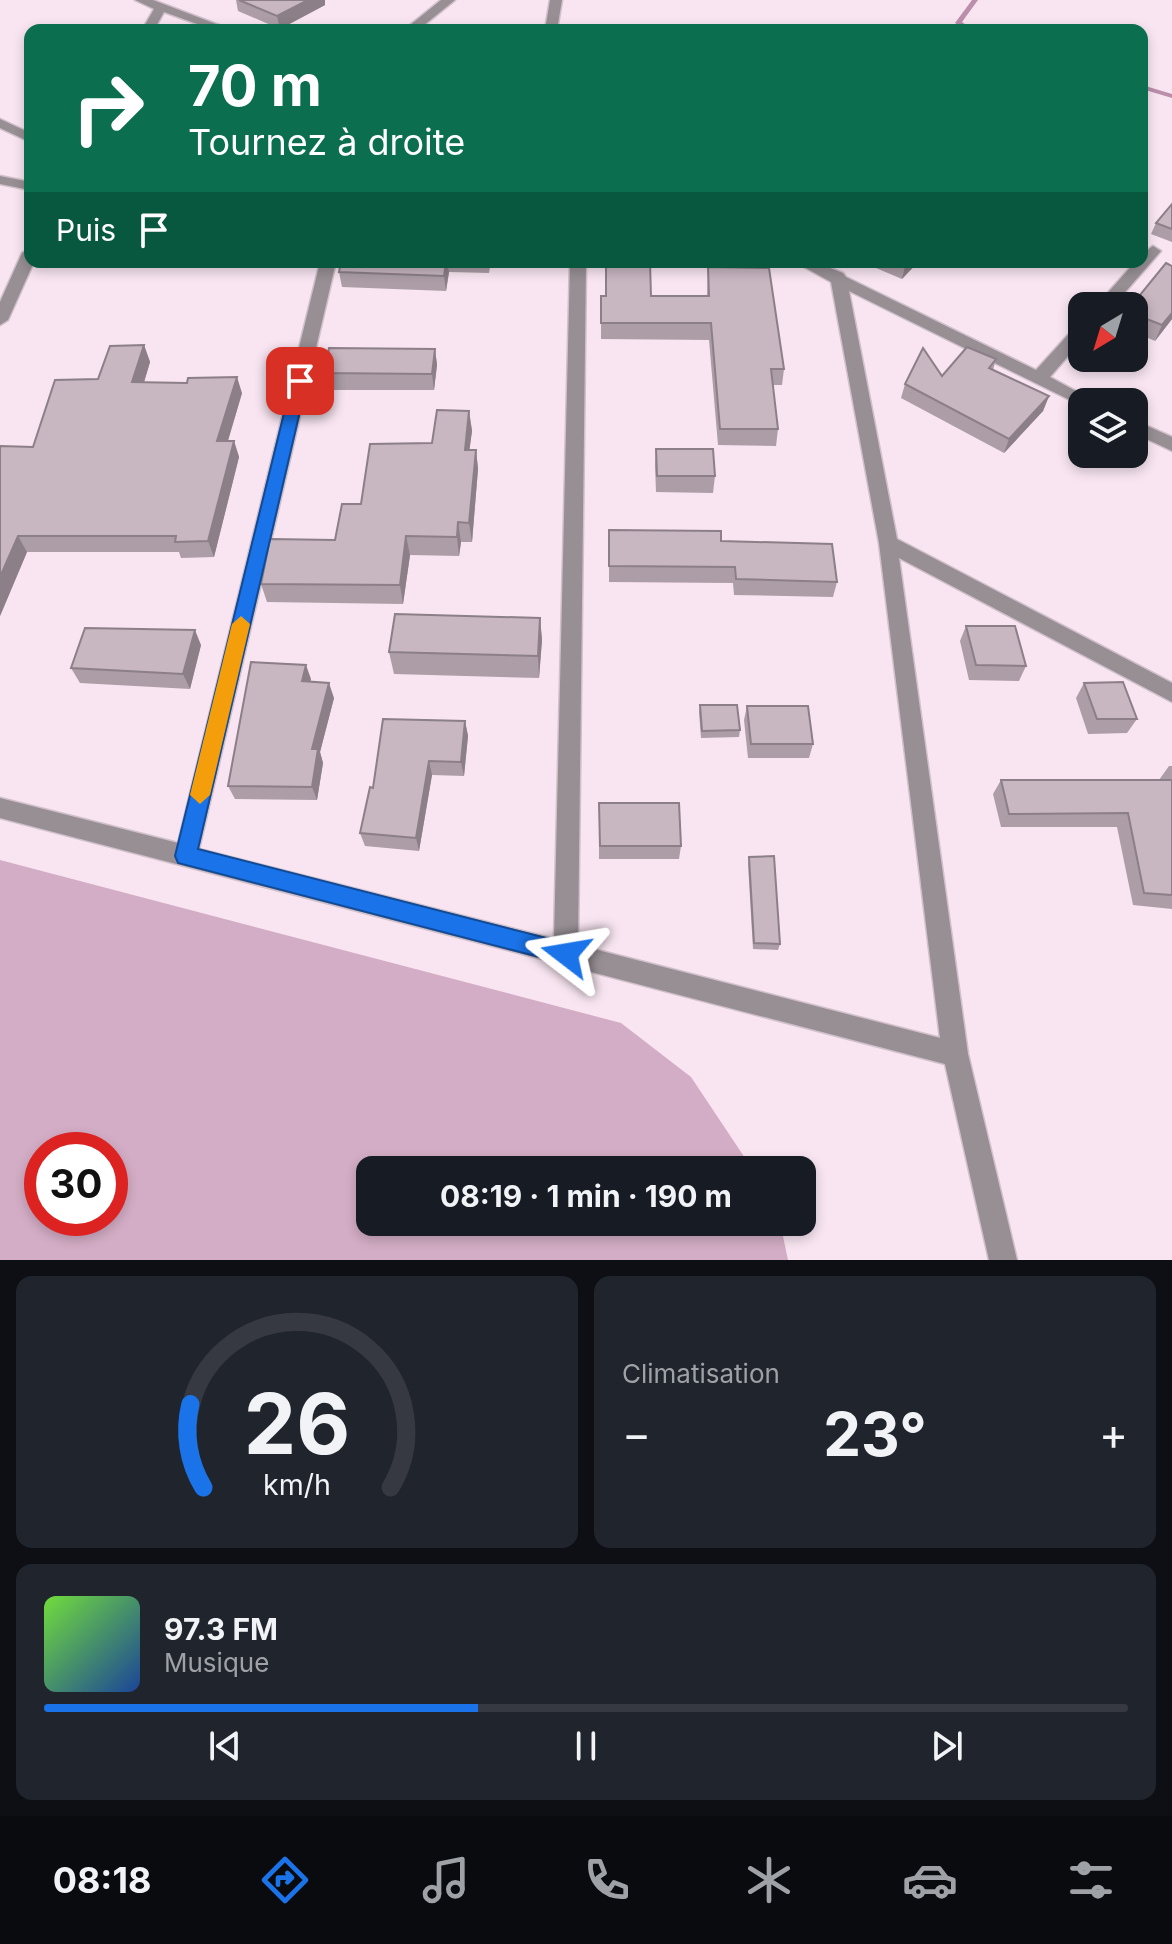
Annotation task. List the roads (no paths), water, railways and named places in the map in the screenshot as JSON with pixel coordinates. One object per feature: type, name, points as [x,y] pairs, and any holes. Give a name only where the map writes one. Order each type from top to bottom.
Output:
[{"type":"street","points":[[141,0],[209,24]]},
{"type":"street","points":[[418,24],[449,0]]},
{"type":"street","points":[[552,24],[556,0]]},
{"type":"street","points":[[151,24],[161,7]]},
{"type":"street","points":[[0,123],[24,135]]},
{"type":"street","points":[[0,180],[24,185]]},
{"type":"street","points":[[1148,257],[1153,251]]},
{"type":"street","points":[[2,313],[24,266]]},
{"type":"street","points":[[186,856],[327,268]]},
{"type":"street","points":[[566,954],[578,268]]},
{"type":"street","points":[[818,268],[1068,392]]},
{"type":"street","points":[[1116,292],[1138,268]]},
{"type":"street","points":[[838,276],[888,543],[955,1054],[1003,1260]]},
{"type":"street","points":[[1039,378],[1068,346]]},
{"type":"street","points":[[1148,433],[1172,445]]},
{"type":"street","points":[[888,543],[1172,693]]},
{"type":"street","points":[[0,808],[955,1054]]},
{"type":"waterway","points":[[960,24],[975,0]]},
{"type":"waterway","points":[[1148,89],[1172,96]]}]
